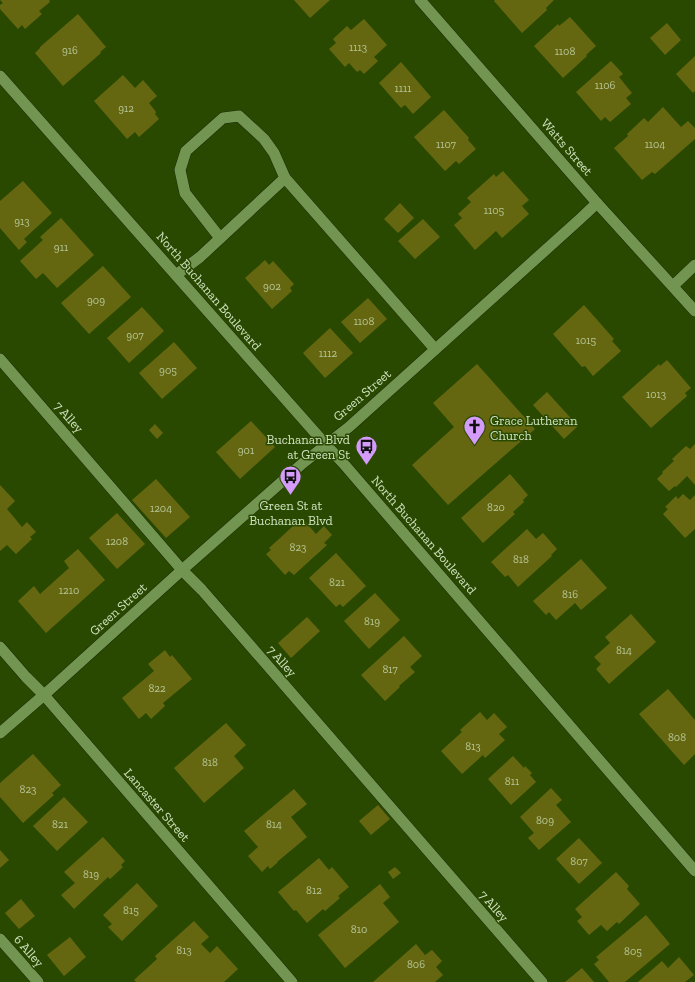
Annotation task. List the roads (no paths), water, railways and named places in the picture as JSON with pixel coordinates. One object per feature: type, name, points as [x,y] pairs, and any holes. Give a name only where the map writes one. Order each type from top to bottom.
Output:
[{"type":"street","name":"Watts Street","points":[[420,0],[597,203],[695,311]]},
{"type":"street","name":"North Buchanan Boulevard","points":[[0,76],[348,469],[695,871]]},
{"type":"street","points":[[220,238],[186,193],[180,170],[186,151],[223,118],[239,116],[264,139],[274,153],[285,178],[435,349]]},
{"type":"street","points":[[176,275],[200,257],[285,178]]},
{"type":"street","name":"Green Street","points":[[0,733],[303,463],[349,427],[597,203]]},
{"type":"street","points":[[673,286],[695,265]]},
{"type":"street","name":"7 Alley","points":[[0,359],[542,982]]},
{"type":"street","name":"Lancaster Street","points":[[0,647],[44,695],[292,982]]},
{"type":"street","name":"6 Alley","points":[[0,939],[38,982]]},
{"type":"place","name":"Grace Lutheran Church","points":[[474,446]]},
{"type":"place","name":"Buchanan Blvd at Green St","points":[[366,466]]},
{"type":"place","name":"Green St at Buchanan Blvd","points":[[291,496]]}]
